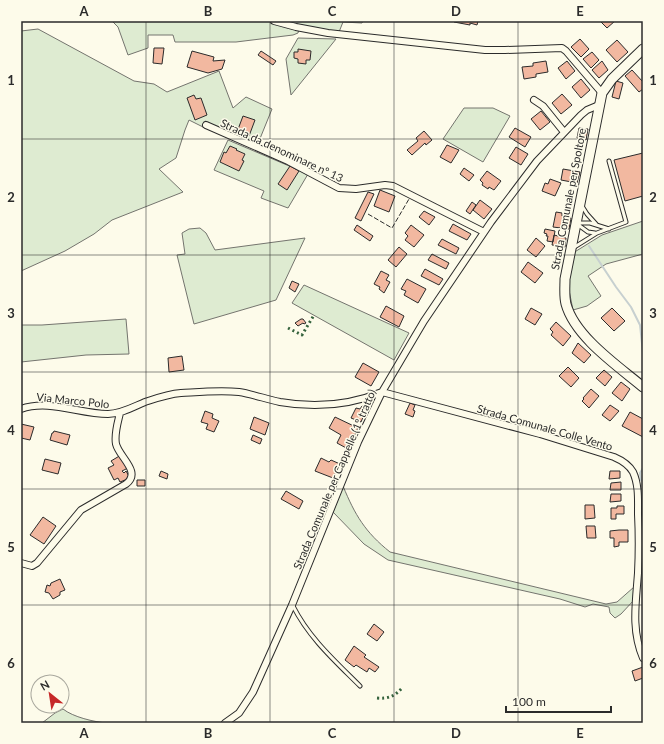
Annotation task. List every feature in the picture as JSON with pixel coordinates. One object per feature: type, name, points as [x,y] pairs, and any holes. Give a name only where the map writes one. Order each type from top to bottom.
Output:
[{"type":"street","points":[[274,21],[328,33],[485,50],[562,48],[602,93]]},
{"type":"street","name":"Strada Comunale per Spoltore","points":[[643,49],[607,84],[602,93],[564,279],[566,304],[577,327],[591,343],[643,387]]},
{"type":"street","points":[[534,100],[543,106],[564,132]]},
{"type":"street","name":"Strada Comunale per Cappelle (1º tratto)","points":[[225,723],[239,714],[253,692],[292,605],[358,442],[382,392],[424,321],[484,232],[535,164],[584,112],[599,105]]},
{"type":"street","name":"Strada da denominare nº 13","points":[[206,125],[288,161],[339,188],[352,190],[384,185],[393,186],[484,232]]},
{"type":"street","name":"Via Marco Polo","points":[[21,409],[32,405],[42,404],[101,414],[120,413],[160,397],[182,393],[238,392],[286,403],[316,405],[353,401],[382,392]]},
{"type":"street","name":"Strada Comunale Colle Vento","points":[[382,392],[540,434],[614,457],[627,465],[634,476],[638,490],[641,515],[640,570],[635,624],[643,658]]},
{"type":"street","points":[[21,563],[32,566],[36,563],[81,510],[126,484],[131,479],[131,469],[116,444],[120,413]]},
{"type":"lane","points":[[570,250],[597,233],[626,222],[609,161]]},
{"type":"lane","points":[[580,201],[587,214],[597,225]]},
{"type":"lane","points":[[576,223],[597,225],[609,229]]},
{"type":"lane","points":[[576,223],[588,232],[597,233]]},
{"type":"lane","points":[[292,605],[307,630],[360,686]]},
{"type":"green space","points":[[112,21],[363,21],[362,23],[343,22],[339,32],[300,25],[298,33],[293,35],[236,42],[175,42],[173,35],[148,35],[148,48],[128,55],[118,27]]},
{"type":"green space","points":[[38,29],[134,81],[154,84],[167,92],[219,71],[233,108],[246,97],[272,109],[257,146],[207,124],[205,128],[189,120],[176,158],[159,169],[183,192],[112,220],[94,234],[65,251],[21,271],[21,31]]},
{"type":"green space","points":[[298,38],[336,39],[291,95],[286,59]]},
{"type":"green space","points":[[464,108],[493,108],[510,116],[483,162],[443,139]]},
{"type":"green space","points":[[228,140],[308,174],[288,208],[261,198],[264,191],[214,170]]},
{"type":"green space","points":[[643,221],[643,254],[606,264],[588,276],[601,296],[587,306],[573,310],[567,280],[573,253],[602,235]]},
{"type":"green space","points":[[200,228],[206,233],[215,250],[305,238],[276,300],[194,324],[177,255],[185,254],[182,233],[189,229]]},
{"type":"green space","points":[[304,285],[409,333],[394,360],[292,303]]},
{"type":"green space","points":[[126,319],[129,354],[86,355],[21,362],[21,325]]},
{"type":"green space","points":[[343,486],[352,506],[367,530],[390,552],[606,604],[617,602],[634,587],[634,600],[621,614],[615,618],[610,613],[609,607],[593,604],[585,607],[560,599],[388,560],[364,544],[333,512]]},
{"type":"green space","points":[[70,713],[84,719],[107,723],[42,723],[54,714]]},
{"type":"building","points":[[454,21],[478,21],[477,25],[470,23],[470,25]]},
{"type":"building","points":[[600,21],[615,21],[607,28]]},
{"type":"building","points":[[580,39],[589,49],[581,57],[571,47]]},
{"type":"building","points":[[617,40],[628,52],[617,62],[606,50]]},
{"type":"building","points":[[154,48],[164,48],[162,64],[153,63]]},
{"type":"building","points":[[298,49],[311,51],[310,60],[306,60],[306,64],[298,63],[298,59],[294,58],[294,52],[298,52]]},
{"type":"building","points":[[192,51],[214,57],[213,61],[225,60],[222,69],[208,73],[187,67]]},
{"type":"building","points":[[261,51],[276,61],[273,65],[258,55]]},
{"type":"building","points":[[592,52],[599,60],[591,68],[583,59]]},
{"type":"building","points":[[546,61],[548,72],[536,74],[536,77],[524,79],[522,67],[533,66],[533,63]]},
{"type":"building","points":[[567,61],[575,71],[566,79],[558,68]]},
{"type":"building","points":[[602,61],[608,70],[599,78],[592,70]]},
{"type":"building","points":[[632,70],[643,82],[643,89],[639,92],[625,76]]},
{"type":"building","points":[[581,79],[590,90],[581,98],[572,87]]},
{"type":"building","points":[[616,81],[623,83],[619,99],[612,97]]},
{"type":"building","points":[[562,94],[572,105],[561,114],[552,103]]},
{"type":"building","points":[[194,95],[196,99],[201,98],[207,115],[195,120],[187,98]]},
{"type":"building","points":[[541,111],[550,122],[540,130],[531,119]]},
{"type":"building","points":[[243,116],[255,120],[249,136],[237,132]]},
{"type":"building","points":[[515,128],[531,137],[525,147],[509,137]]},
{"type":"building","points":[[579,128],[588,129],[586,140],[577,138]]},
{"type":"building","points":[[424,131],[432,140],[426,145],[425,143],[412,155],[407,150],[418,141],[416,138]]},
{"type":"building","points":[[447,145],[459,150],[451,163],[440,157]]},
{"type":"building","points":[[230,146],[245,154],[242,160],[244,161],[239,171],[220,162],[224,152],[226,153]]},
{"type":"building","points":[[516,147],[528,154],[521,165],[509,158]]},
{"type":"building","points":[[643,153],[643,196],[625,201],[614,160]]},
{"type":"building","points":[[290,166],[299,171],[287,190],[278,184]]},
{"type":"building","points":[[464,168],[474,175],[469,181],[460,174]]},
{"type":"building","points":[[563,169],[580,172],[577,183],[561,180]]},
{"type":"building","points":[[487,171],[501,181],[494,190],[489,187],[488,189],[482,185],[483,183],[480,180]]},
{"type":"building","points":[[550,179],[561,183],[555,196],[542,191],[545,183],[548,184]]},
{"type":"building","points":[[380,190],[395,196],[389,212],[374,206]]},
{"type":"building","points":[[368,192],[374,194],[361,221],[355,218]]},
{"type":"building","points":[[480,200],[492,209],[484,219],[473,210]]},
{"type":"building","points":[[472,202],[476,205],[470,214],[466,211]]},
{"type":"building","points":[[424,211],[435,217],[429,225],[419,217]]},
{"type":"building","points":[[556,212],[562,213],[562,216],[571,218],[569,229],[553,227]]},
{"type":"building","points":[[453,224],[471,234],[467,240],[449,231]]},
{"type":"building","points":[[357,225],[373,236],[370,241],[354,230]]},
{"type":"building","points":[[411,225],[424,235],[414,247],[405,240],[408,236],[405,233]]},
{"type":"building","points":[[545,229],[555,231],[553,242],[547,241],[548,236],[544,233]]},
{"type":"building","points":[[554,235],[566,238],[565,247],[552,245]]},
{"type":"building","points":[[536,238],[545,246],[536,257],[527,250]]},
{"type":"building","points":[[442,239],[459,248],[456,254],[438,245]]},
{"type":"building","points":[[399,247],[407,254],[396,267],[388,260]]},
{"type":"building","points":[[432,254],[449,263],[446,269],[428,260]]},
{"type":"building","points":[[528,262],[543,273],[535,283],[521,272]]},
{"type":"building","points":[[425,269],[443,279],[439,285],[421,276]]},
{"type":"building","points":[[381,271],[389,275],[386,280],[390,282],[384,293],[379,289],[380,287],[374,284]]},
{"type":"building","points":[[407,279],[426,289],[418,303],[404,295],[406,291],[401,289]]},
{"type":"building","points":[[292,281],[299,284],[295,292],[289,288]]},
{"type":"building","points":[[386,306],[404,316],[399,327],[380,317]]},
{"type":"building","points":[[531,308],[542,314],[535,325],[525,319]]},
{"type":"building","points":[[612,308],[625,321],[614,331],[601,318]]},
{"type":"building","points":[[303,319],[306,323],[298,326],[295,323]]},
{"type":"building","points":[[556,322],[571,336],[563,346],[551,335],[553,332],[550,329]]},
{"type":"building","points":[[578,343],[591,355],[584,363],[572,353]]},
{"type":"building","points":[[182,356],[184,370],[169,372],[168,358]]},
{"type":"building","points":[[363,363],[379,372],[371,386],[355,377]]},
{"type":"building","points":[[568,367],[579,378],[571,387],[559,376]]},
{"type":"building","points":[[604,370],[612,377],[605,386],[596,378]]},
{"type":"building","points":[[621,382],[630,389],[622,401],[612,393]]},
{"type":"building","points":[[591,389],[599,396],[589,408],[582,401]]},
{"type":"building","points":[[410,403],[415,405],[413,417],[405,414]]},
{"type":"building","points":[[610,405],[619,411],[610,421],[602,415]]},
{"type":"building","points":[[362,406],[367,408],[361,422],[351,418],[356,408],[360,409]]},
{"type":"building","points":[[205,411],[213,414],[212,418],[219,421],[214,432],[206,429],[208,424],[201,422]]},
{"type":"building","points":[[630,412],[643,419],[643,437],[622,426]]},
{"type":"building","points":[[254,417],[269,423],[265,435],[250,429]]},
{"type":"building","points":[[335,417],[358,428],[348,449],[337,443],[341,435],[329,428]]},
{"type":"building","points":[[21,424],[34,427],[30,440],[21,438]]},
{"type":"building","points":[[54,431],[70,435],[67,445],[50,440]]},
{"type":"building","points":[[253,435],[262,439],[260,444],[251,440]]},
{"type":"building","points":[[121,455],[128,468],[122,471],[124,473],[126,471],[130,478],[120,482],[118,478],[114,480],[108,468],[114,465],[111,461]]},
{"type":"building","points":[[321,458],[329,462],[331,460],[340,464],[333,478],[315,471]]},
{"type":"building","points":[[45,459],[61,463],[58,474],[42,470]]},
{"type":"building","points":[[161,471],[168,474],[167,479],[159,476]]},
{"type":"building","points":[[610,471],[620,471],[620,478],[609,479]]},
{"type":"building","points":[[137,480],[145,480],[145,486],[137,486]]},
{"type":"building","points":[[621,482],[621,490],[610,490],[611,483]]},
{"type":"building","points":[[286,491],[303,501],[299,509],[281,499]]},
{"type":"building","points":[[611,494],[621,494],[621,501],[610,502]]},
{"type":"building","points":[[585,505],[594,505],[595,518],[585,519]]},
{"type":"building","points":[[617,506],[624,506],[624,514],[616,514],[616,519],[611,519],[611,508],[617,508]]},
{"type":"building","points":[[43,517],[56,526],[44,544],[30,535]]},
{"type":"building","points":[[586,526],[595,526],[596,538],[587,538]]},
{"type":"building","points":[[628,530],[628,542],[619,542],[619,546],[614,547],[614,538],[610,538],[610,531]]},
{"type":"building","points":[[60,579],[65,590],[60,592],[60,595],[53,599],[49,593],[45,592],[47,585],[50,586],[51,583]]},
{"type":"building","points":[[374,624],[384,632],[377,641],[367,634]]},
{"type":"building","points":[[354,646],[366,655],[364,657],[379,667],[375,672],[369,668],[367,672],[356,665],[354,667],[345,660]]},
{"type":"building","points":[[643,667],[643,678],[635,681],[632,671]]},
{"type":"waterway","points":[[589,246],[631,307],[640,325],[643,353]]},
{"type":"waterway","points":[[643,468],[640,473],[641,480],[643,481]]},
{"type":"hedge","points":[[288,328],[302,335],[314,315]]},
{"type":"hedge","points":[[377,698],[392,696],[403,687]]},
{"type":"fence","points":[[368,214],[392,228],[409,199]]}]
